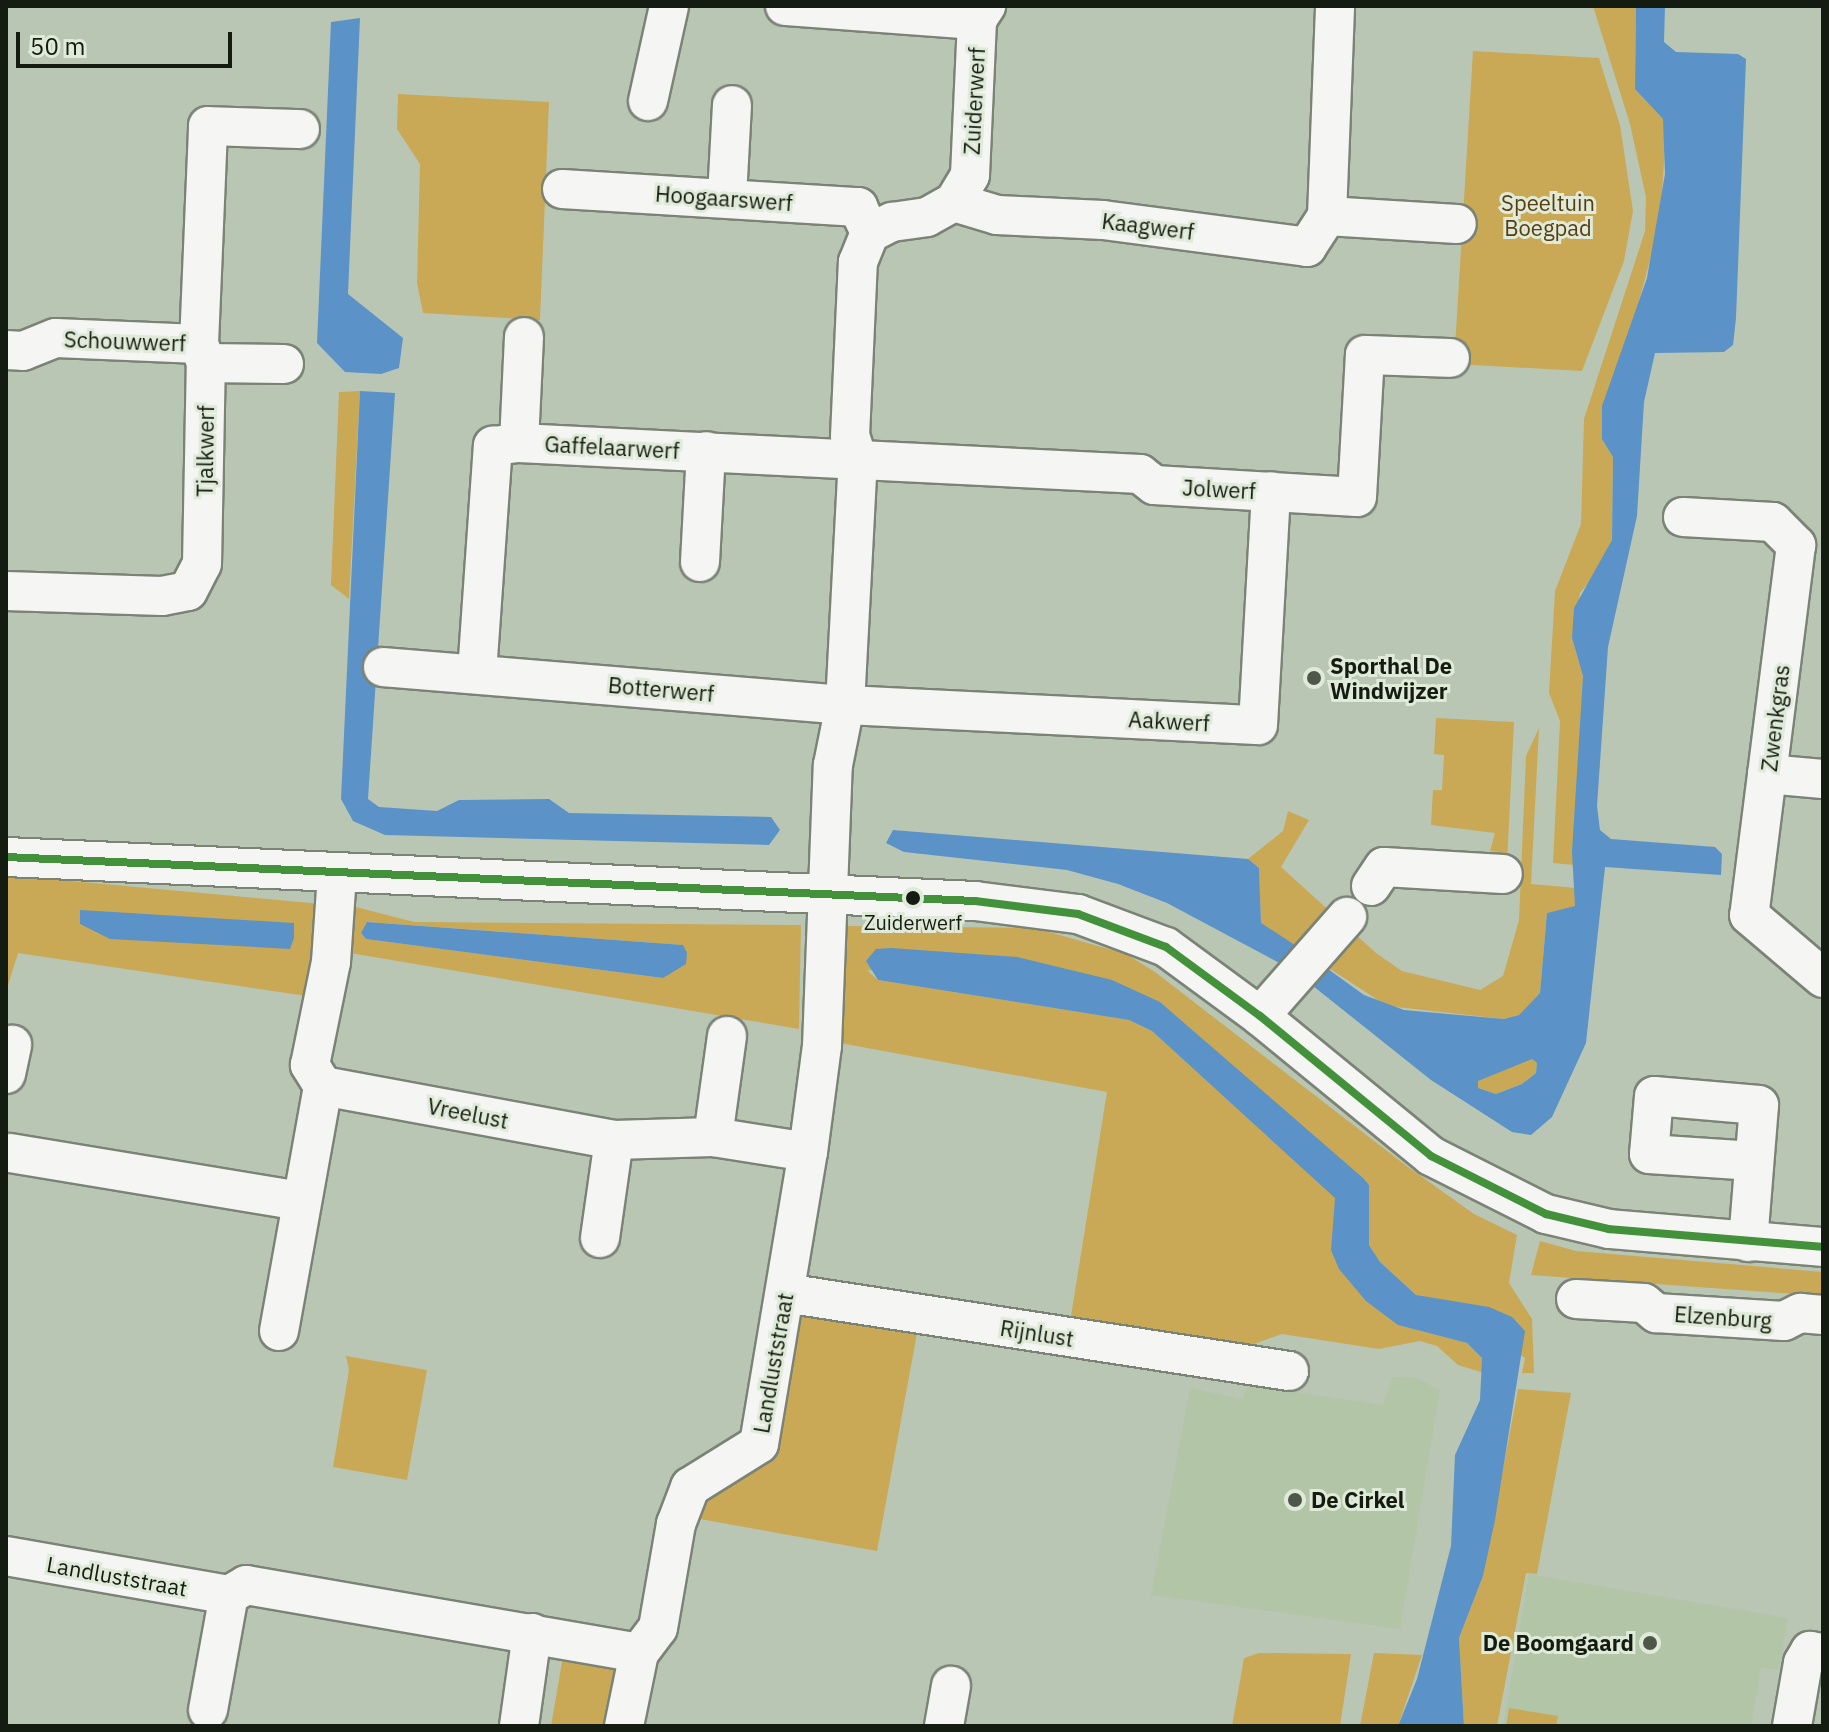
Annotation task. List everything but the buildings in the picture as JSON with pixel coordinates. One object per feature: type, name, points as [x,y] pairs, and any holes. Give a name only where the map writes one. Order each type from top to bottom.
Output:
[{"type":"street","points":[[648,101],[668,6]]},
{"type":"street","points":[[785,6],[982,13]]},
{"type":"street","points":[[1335,6],[1327,216],[1457,224]]},
{"type":"street","name":"Zuiderwerf","points":[[954,202],[970,175],[982,13]]},
{"type":"street","points":[[727,197],[732,105]]},
{"type":"street","name":"Tjalkwerf","points":[[6,591],[162,596],[188,591],[202,564],[208,126],[300,129]]},
{"type":"street","name":"Hoogaarswerf","points":[[562,189],[858,207],[870,233]]},
{"type":"street","points":[[829,896],[833,765],[845,705],[858,460],[850,436],[858,262],[870,233],[892,222],[927,217],[954,202]]},
{"type":"street","name":"Kaagwerf","points":[[954,202],[997,215],[1103,220],[1307,247],[1327,216]]},
{"type":"street","name":"Gaffelaarwerf","points":[[524,337],[506,444],[858,460]]},
{"type":"street","name":"Schouwwerf","points":[[6,350],[23,351],[56,338],[284,364]]},
{"type":"street","name":"Jolwerf","points":[[858,460],[1140,474],[1154,485],[1357,497],[1365,355],[1450,358]]},
{"type":"street","points":[[477,673],[506,444]]},
{"type":"street","name":"Gaffelaarwerf","points":[[700,562],[706,451]]},
{"type":"street","name":"Aakwerf","points":[[845,705],[1258,725],[1271,491]]},
{"type":"street","name":"Zwenkgras","points":[[1683,517],[1773,522],[1810,544],[1767,774],[1749,915],[1823,978]]},
{"type":"street","name":"Botterwerf","points":[[383,667],[845,705]]},
{"type":"street","points":[[1767,774],[1823,779]]},
{"type":"street","points":[[6,857],[975,901],[1078,914],[1166,947],[1260,1016],[1431,1156],[1481,1185],[1546,1214],[1595,1226],[1823,1247]]},
{"type":"street","points":[[1371,886],[1384,867],[1503,874]]},
{"type":"street","points":[[279,1331],[323,1086],[310,1065],[331,962],[337,873]]},
{"type":"street","name":"Landluststraat","points":[[6,1556],[229,1595],[246,1585],[639,1653],[658,1628],[676,1524],[690,1487],[759,1444],[808,1152],[822,1046],[829,896]]},
{"type":"street","points":[[1260,1016],[1347,917]]},
{"type":"street","points":[[713,1137],[727,1036]]},
{"type":"street","name":"Vreelust","points":[[323,1086],[614,1140],[713,1137],[808,1152]]},
{"type":"street","points":[[600,1238],[614,1140]]},
{"type":"street","points":[[7,1155],[301,1201]]},
{"type":"street","points":[[1748,1242],[1754,1161]]},
{"type":"street","name":"Rijnlust","points":[[785,1293],[1289,1371]]},
{"type":"street","name":"Elzenburg","points":[[1576,1299],[1644,1303],[1656,1313],[1770,1321],[1784,1321],[1800,1313],[1823,1315]]},
{"type":"street","points":[[208,1710],[229,1595]]},
{"type":"street","points":[[519,1726],[532,1633]]},
{"type":"street","points":[[1792,1726],[1803,1663],[1810,1651],[1823,1653]]},
{"type":"street","points":[[624,1726],[639,1653]]},
{"type":"street","points":[[944,1726],[951,1686]]},
{"type":"shaded area","name":"De Cirkel","points":[[1393,1377],[1417,1378],[1440,1390],[1400,1629],[1151,1595],[1190,1388],[1243,1399],[1247,1385],[1383,1405]]},
{"type":"shaded area","name":"De Boomgaard","points":[[1529,1574],[1788,1618],[1779,1670],[1761,1668],[1751,1726],[1503,1726]]},
{"type":"green space","points":[[1593,6],[1636,6],[1635,89],[1663,119],[1666,132],[1660,223],[1602,439],[1613,457],[1612,540],[1597,572],[1580,593],[1572,638],[1583,676],[1574,865],[1553,863],[1560,721],[1549,693],[1555,591],[1581,524],[1584,419],[1645,231],[1646,197],[1630,124]]},
{"type":"green space","name":"Speeltuin Boegpad","points":[[1473,51],[1599,58],[1620,125],[1633,211],[1624,261],[1582,371],[1454,364]]},
{"type":"green space","points":[[398,94],[549,102],[540,320],[423,313],[417,283],[420,164],[397,129]]},
{"type":"green space","points":[[360,391],[349,599],[331,585],[339,392]]},
{"type":"green space","points":[[1436,718],[1514,722],[1507,863],[1499,863],[1499,852],[1490,851],[1495,833],[1431,825],[1433,790],[1442,790],[1444,755],[1434,754]]},
{"type":"green space","points":[[1539,728],[1531,884],[1576,888],[1575,907],[1547,913],[1540,993],[1519,1015],[1504,1019],[1387,1006],[1261,924],[1259,868],[1248,859],[1283,831],[1288,811],[1309,820],[1281,867],[1376,953],[1402,971],[1480,990],[1503,976],[1519,920],[1526,756]]},
{"type":"green space","points":[[6,875],[332,905],[313,997],[18,953],[6,992]]},
{"type":"green space","points":[[356,907],[414,922],[801,925],[799,1029],[350,953]],"holes":[[[368,922],[683,945],[663,978],[366,939],[361,933]]]},
{"type":"green space","points":[[846,926],[1035,928],[1126,954],[1155,972],[1404,1164],[1474,1214],[1517,1235],[1509,1283],[1532,1319],[1534,1373],[1522,1373],[1525,1358],[1432,1299],[1416,1295],[1380,1262],[1369,1245],[1369,1185],[1160,1002],[867,970],[878,980],[1129,1020],[1152,1031],[1336,1198],[1332,1250],[1398,1325],[1467,1343],[1482,1358],[1484,1373],[1458,1365],[1437,1346],[1420,1341],[1379,1349],[1282,1334],[1243,1348],[1071,1316],[1107,1092],[829,1041]]},
{"type":"green space","points":[[1531,1058],[1537,1063],[1536,1073],[1522,1084],[1496,1094],[1478,1088],[1478,1080]]},
{"type":"green space","points":[[1540,1241],[1576,1251],[1823,1272],[1823,1296],[1531,1275]]},
{"type":"green space","points":[[793,1305],[918,1328],[877,1551],[689,1517],[696,1499],[767,1453]]},
{"type":"green space","points":[[346,1356],[427,1370],[407,1480],[333,1467],[349,1370]]},
{"type":"green space","points":[[1518,1389],[1571,1393],[1537,1574],[1526,1573],[1497,1726],[1464,1726],[1459,1638],[1483,1576]]},
{"type":"green space","points":[[1259,1653],[1351,1654],[1340,1726],[1232,1726],[1244,1658]]},
{"type":"green space","points":[[1374,1653],[1422,1655],[1398,1726],[1360,1726]]},
{"type":"green space","points":[[567,1659],[616,1666],[622,1672],[614,1726],[551,1726],[562,1662]]},
{"type":"green space","points":[[1509,1708],[1558,1716],[1556,1726],[1506,1726]]},
{"type":"water","points":[[1636,6],[1665,6],[1664,42],[1676,52],[1738,54],[1746,59],[1733,345],[1724,352],[1655,353],[1644,402],[1637,516],[1608,647],[1597,806],[1600,830],[1611,839],[1715,847],[1722,854],[1721,875],[1605,867],[1586,1043],[1552,1117],[1531,1135],[1512,1132],[1431,1080],[1308,982],[1321,964],[1364,995],[1404,1010],[1504,1019],[1519,1015],[1540,993],[1547,913],[1575,906],[1572,852],[1583,676],[1572,638],[1574,608],[1612,540],[1613,457],[1602,439],[1602,406],[1647,278],[1665,174],[1663,119],[1635,89]],"holes":[[[1532,1059],[1537,1063],[1536,1073],[1522,1084],[1496,1094],[1478,1088],[1478,1081]]]},
{"type":"water","points":[[360,18],[348,294],[403,338],[399,368],[381,374],[345,372],[317,343],[331,22]]},
{"type":"water","points":[[360,391],[395,393],[368,799],[379,807],[437,811],[459,800],[549,799],[569,813],[771,817],[780,830],[769,845],[385,835],[353,821],[341,799]]},
{"type":"water","points":[[893,830],[1248,859],[1259,868],[1261,923],[1301,949],[1287,967],[1167,903],[1118,884],[1067,870],[904,852],[886,843]]},
{"type":"water","points":[[80,910],[294,923],[294,938],[290,949],[110,939],[80,924]]},
{"type":"water","points":[[367,922],[683,945],[687,953],[686,964],[663,978],[366,939],[361,933]]},
{"type":"water","points":[[876,949],[1017,957],[1112,980],[1160,1002],[1363,1178],[1369,1185],[1369,1245],[1380,1262],[1416,1295],[1489,1307],[1512,1317],[1525,1331],[1483,1576],[1459,1638],[1464,1726],[1398,1726],[1417,1679],[1451,1546],[1455,1455],[1480,1400],[1482,1358],[1467,1343],[1398,1325],[1366,1301],[1339,1269],[1331,1250],[1335,1198],[1152,1031],[1129,1020],[878,980],[866,961]]},
{"type":"transit line","points":[[6,857],[975,901],[1078,914],[1166,947],[1260,1016],[1431,1156],[1546,1214],[1609,1229],[1823,1247]]},
{"type":"place","name":"Sporthal De Windwijzer","points":[[1314,678]]},
{"type":"place","name":"Zuiderwerf","points":[[913,898]]},
{"type":"place","name":"De Cirkel","points":[[1295,1500]]},
{"type":"place","name":"De Boomgaard","points":[[1650,1643]]}]
